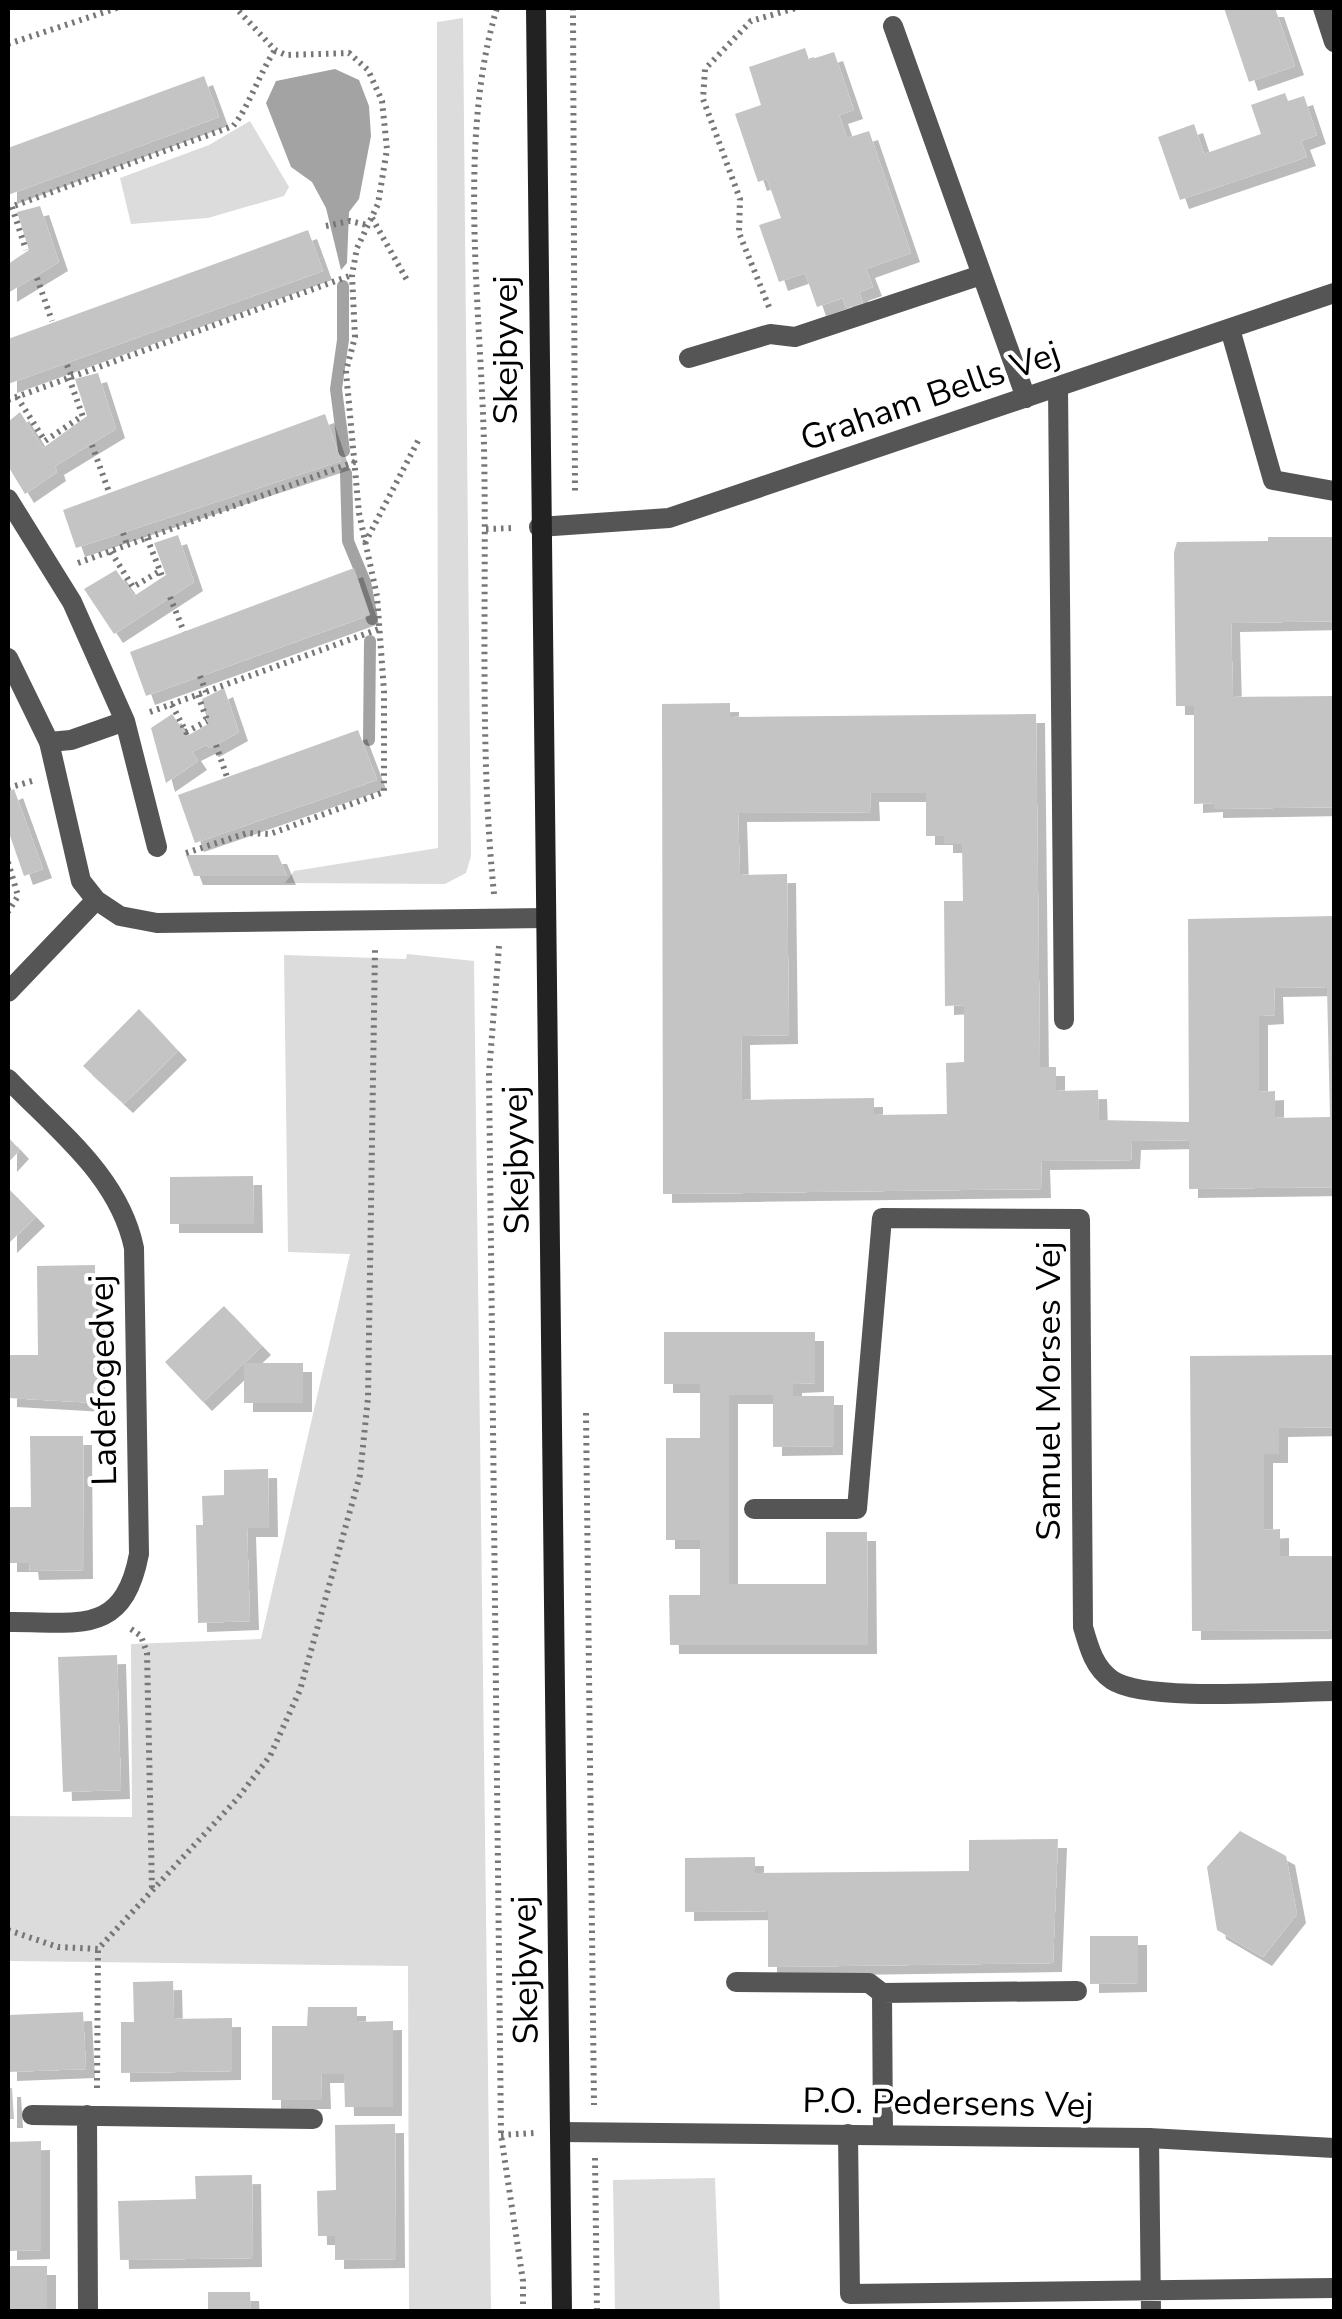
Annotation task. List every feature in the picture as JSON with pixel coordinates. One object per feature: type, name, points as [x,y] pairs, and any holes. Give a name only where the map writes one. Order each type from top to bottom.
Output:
[{"type":"street","name":"Skejbyvej","points":[[536,8],[562,2312]]},
{"type":"street","points":[[1322,8],[1334,42]]},
{"type":"street","points":[[893,26],[1026,398]]},
{"type":"street","points":[[689,358],[770,334],[795,337],[982,275]]},
{"type":"street","name":"Graham Bells Vej","points":[[539,527],[669,518],[1334,293]]},
{"type":"street","points":[[1230,329],[1273,480],[1334,491]]},
{"type":"street","points":[[1058,387],[1064,1020]]},
{"type":"street","points":[[8,499],[72,602],[125,721],[157,846]]},
{"type":"street","points":[[8,658],[49,742],[81,881],[96,900],[120,916],[158,923],[545,918]]},
{"type":"street","points":[[49,742],[70,740],[125,721]]},
{"type":"street","points":[[8,992],[96,900]]},
{"type":"street","name":"Ladefogedvej","points":[[8,1079],[108,1182],[127,1216],[134,1248],[139,1554],[125,1602],[112,1612]]},
{"type":"street","name":"Samuel Morses Vej","points":[[754,1510],[857,1509],[882,1218],[1080,1220],[1083,1628],[1092,1659],[1114,1681],[1148,1692],[1334,1691]]},
{"type":"street","points":[[8,1622],[86,1622],[112,1612]]},
{"type":"street","points":[[736,1982],[869,1983],[882,1993],[1077,1991]]},
{"type":"street","points":[[882,1993],[882,2134]]},
{"type":"street","points":[[32,2115],[312,2119]]},
{"type":"street","points":[[88,2312],[92,2116]]},
{"type":"street","name":"P.O. Pedersens Vej","points":[[560,2132],[1149,2138],[1334,2148]]},
{"type":"street","points":[[848,2134],[850,2294],[1151,2301],[1237,2289],[1334,2288]]},
{"type":"street","points":[[1149,2138],[1151,2301]]},
{"type":"street","points":[[1237,2289],[1237,2312]]},
{"type":"path","points":[[8,44],[99,10],[117,8]]},
{"type":"path","points":[[181,854],[246,829],[270,834],[384,792],[384,691],[374,563],[364,544],[346,371],[355,336],[352,275],[387,149],[382,100],[368,70],[348,54],[286,55],[275,50],[236,8]]},
{"type":"path","points":[[497,8],[482,62],[476,235],[485,510],[488,840],[500,953],[489,1073],[500,2135],[523,2280],[524,2312]]},
{"type":"path","points":[[573,8],[576,527]]},
{"type":"path","points":[[781,336],[739,233],[740,199],[702,99],[705,69],[751,21],[796,8]]},
{"type":"path","points":[[26,250],[10,207],[21,199],[232,126],[244,114],[250,91],[275,50]]},
{"type":"path","points":[[326,226],[370,221]]},
{"type":"path","points":[[370,221],[408,282]]},
{"type":"path","points":[[8,400],[352,275]]},
{"type":"path","points":[[36,278],[52,321]]},
{"type":"path","points":[[17,397],[45,440],[82,417],[68,365]]},
{"type":"path","points":[[364,544],[419,439]]},
{"type":"path","points":[[92,445],[109,492]]},
{"type":"path","points":[[54,572],[358,461]]},
{"type":"path","points":[[123,533],[128,545]]},
{"type":"path","points":[[111,551],[133,588],[161,574],[147,538]]},
{"type":"path","points":[[170,598],[184,632]]},
{"type":"path","points":[[125,721],[379,630]]},
{"type":"path","points":[[171,705],[186,732],[208,722],[200,676]]},
{"type":"path","points":[[216,745],[227,777]]},
{"type":"path","points":[[8,862],[18,896],[8,912]]},
{"type":"path","points":[[92,2116],[98,1949],[237,1799],[270,1756],[300,1690],[360,1475],[368,1398],[374,948]]},
{"type":"path","points":[[586,1393],[597,2312]]},
{"type":"path","points":[[112,1612],[141,1636],[148,1653],[152,1892]]},
{"type":"path","points":[[8,1930],[58,1947],[98,1949]]},
{"type":"shaded area","points":[[463,18],[471,856],[466,873],[445,884],[285,883],[294,871],[438,848],[437,22]]},
{"type":"shaded area","points":[[335,69],[359,80],[369,106],[371,136],[359,199],[349,212],[347,263],[341,270],[326,208],[312,182],[291,167],[266,103],[276,81]]},
{"type":"shaded area","points":[[250,121],[289,187],[284,196],[208,218],[131,224],[120,178],[209,145]]},
{"type":"shaded area","points":[[407,954],[474,961],[491,2311],[409,2311],[408,1966],[8,1961],[8,1816],[132,1817],[131,1644],[261,1639],[350,1254],[288,1252],[284,955],[406,959]]},
{"type":"shaded area","points":[[715,2178],[720,2311],[615,2311],[613,2180]]},
{"type":"building","points":[[1224,8],[1275,8],[1295,66],[1249,82]]},
{"type":"building","points":[[805,48],[809,60],[834,52],[854,110],[839,115],[847,138],[869,131],[911,253],[866,269],[873,287],[859,292],[863,303],[846,308],[843,298],[817,307],[805,273],[779,282],[759,225],[781,218],[767,179],[758,182],[735,114],[761,105],[749,67]]},
{"type":"building","points":[[204,76],[219,117],[8,195],[8,148]]},
{"type":"building","points":[[1285,93],[1288,101],[1304,96],[1317,135],[1301,141],[1307,157],[1180,200],[1158,137],[1194,124],[1204,154],[1261,134],[1251,105]]},
{"type":"building","points":[[40,206],[59,262],[8,293],[8,264],[29,250],[17,212]]},
{"type":"building","points":[[308,230],[323,271],[8,384],[8,339]]},
{"type":"building","points":[[98,373],[116,429],[55,466],[57,472],[25,494],[8,466],[8,422],[20,412],[43,448],[87,416],[75,379]]},
{"type":"building","points":[[325,414],[341,461],[76,548],[63,510]]},
{"type":"building","points":[[178,535],[194,582],[114,634],[84,589],[116,570],[134,596],[166,575],[154,543]]},
{"type":"building","points":[[1268,537],[1334,537],[1334,621],[1231,623],[1233,697],[1334,696],[1334,807],[1214,809],[1214,803],[1194,804],[1194,706],[1176,706],[1174,552],[1177,542],[1268,541]]},
{"type":"building","points":[[354,568],[370,615],[146,696],[130,652]]},
{"type":"building","points":[[224,688],[239,732],[210,748],[206,745],[192,752],[198,761],[166,783],[151,728],[172,714],[187,736],[208,724],[202,699]]},
{"type":"building","points":[[730,703],[730,717],[1036,714],[1040,1067],[1056,1067],[1056,1091],[1098,1090],[1099,1120],[1189,1122],[1188,919],[1334,916],[1334,1187],[1189,1189],[1189,1140],[1132,1141],[1131,1160],[1041,1161],[1042,1189],[663,1194],[662,704]],"holes":[[[870,793],[926,793],[926,836],[944,836],[944,844],[962,844],[963,901],[944,901],[945,1006],[964,1005],[964,1062],[946,1063],[947,1114],[874,1115],[874,1098],[742,1100],[741,1036],[789,1035],[787,874],[740,875],[738,813],[871,812]],[[1327,987],[1330,1117],[1275,1118],[1275,1091],[1259,1092],[1259,1016],[1275,1015],[1274,988]]]},
{"type":"building","points":[[358,730],[377,780],[195,843],[178,795]]},
{"type":"building","points":[[14,789],[43,869],[24,876],[8,830],[8,792]]},
{"type":"building","points":[[186,855],[278,855],[287,876],[194,876]]},
{"type":"building","points":[[139,1009],[178,1051],[124,1104],[83,1066]]},
{"type":"building","points":[[8,1137],[20,1150],[8,1163]]},
{"type":"building","points":[[253,1176],[254,1224],[170,1224],[170,1177]]},
{"type":"building","points":[[8,1188],[36,1217],[8,1244]]},
{"type":"building","points":[[95,1265],[96,1403],[8,1398],[8,1355],[38,1355],[37,1266]]},
{"type":"building","points":[[224,1306],[262,1346],[203,1402],[165,1362]]},
{"type":"building","points":[[664,1332],[815,1332],[815,1383],[793,1384],[793,1396],[834,1396],[834,1446],[773,1447],[773,1395],[729,1395],[729,1584],[826,1584],[826,1532],[867,1532],[868,1645],[670,1645],[669,1595],[700,1595],[700,1540],[666,1540],[666,1438],[700,1438],[700,1384],[664,1384]]},
{"type":"building","points":[[1334,1355],[1334,1427],[1279,1428],[1279,1454],[1264,1454],[1264,1530],[1280,1529],[1280,1556],[1334,1556],[1334,1630],[1192,1631],[1190,1356]]},
{"type":"building","points":[[244,1363],[303,1363],[303,1403],[244,1403]]},
{"type":"building","points":[[30,1436],[83,1436],[84,1570],[30,1571],[29,1563],[8,1563],[8,1507],[31,1507]]},
{"type":"building","points":[[268,1469],[269,1528],[247,1528],[250,1621],[198,1623],[196,1525],[203,1525],[202,1496],[224,1495],[224,1470]]},
{"type":"building","points":[[117,1655],[121,1790],[63,1792],[58,1657]]},
{"type":"building","points":[[1240,1831],[1286,1856],[1297,1914],[1263,1957],[1217,1930],[1207,1867]]},
{"type":"building","points":[[1058,1839],[1053,1963],[768,1967],[768,1911],[685,1912],[685,1858],[755,1857],[755,1873],[969,1871],[969,1840]]},
{"type":"building","points":[[1090,1936],[1138,1936],[1138,1983],[1090,1984]]},
{"type":"building","points":[[173,1981],[174,2019],[232,2018],[232,2071],[121,2073],[121,2022],[134,2022],[133,1982]]},
{"type":"building","points":[[308,2007],[357,2007],[357,2022],[393,2021],[393,2107],[345,2107],[344,2074],[321,2074],[322,2100],[272,2100],[272,2026],[307,2026]]},
{"type":"building","points":[[83,2012],[86,2069],[8,2072],[8,2015]]},
{"type":"building","points":[[8,2088],[12,2088],[14,2119],[8,2119]]},
{"type":"building","points":[[395,2124],[396,2259],[335,2260],[335,2236],[318,2236],[317,2191],[336,2190],[335,2125]]},
{"type":"building","points":[[41,2141],[41,2250],[8,2251],[8,2142]]},
{"type":"building","points":[[252,2175],[253,2258],[120,2260],[118,2201],[196,2199],[195,2176]]},
{"type":"building","points":[[8,2266],[47,2266],[47,2312],[8,2312]]},
{"type":"building","points":[[208,2292],[250,2292],[251,2312],[208,2312]]},
{"type":"waterway","points":[[343,286],[343,340],[336,389],[344,451]]},
{"type":"waterway","points":[[346,473],[348,541],[365,582],[372,619]]},
{"type":"waterway","points":[[369,740],[370,641]]}]
